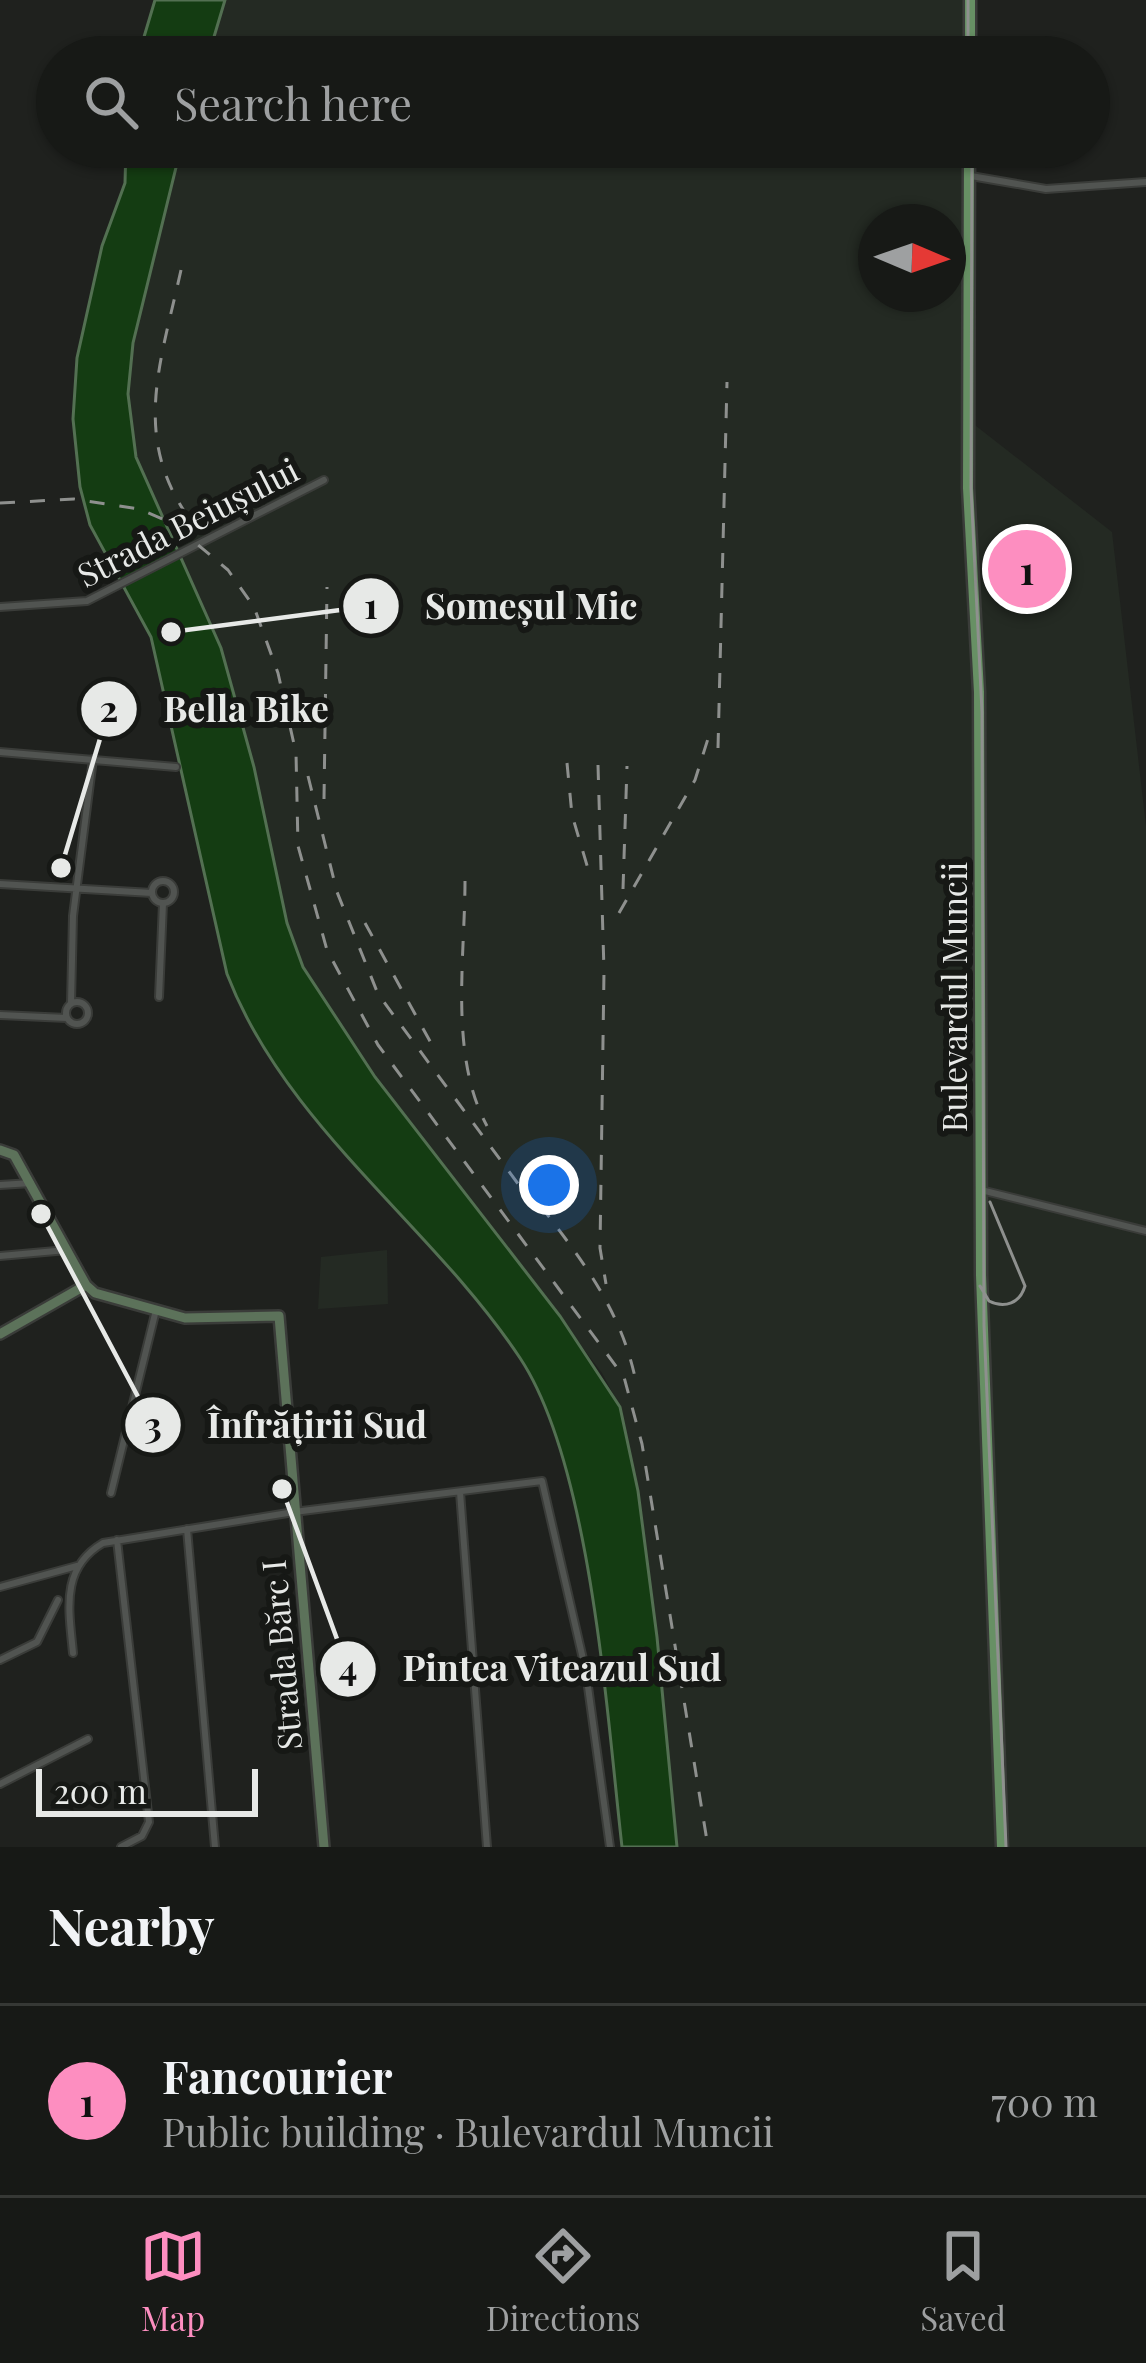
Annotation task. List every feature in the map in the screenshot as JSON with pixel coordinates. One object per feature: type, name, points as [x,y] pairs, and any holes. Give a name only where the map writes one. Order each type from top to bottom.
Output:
[{"type":"main road","points":[[970,0],[970,36]]},
{"type":"main road","name":"Bulevardul Muncii","points":[[968,168],[968,488],[979,692],[980,1190],[1002,1847]]},
{"type":"street","points":[[968,175],[1046,189],[1146,182]]},
{"type":"street","name":"Strada Beiușului","points":[[0,607],[87,601],[324,480]]},
{"type":"street","points":[[0,752],[176,767]]},
{"type":"street","points":[[67,1018],[76,889],[93,758]]},
{"type":"street","points":[[0,884],[152,892],[163,903],[159,998]]},
{"type":"street","points":[[152,892],[157,884],[170,885],[172,897],[163,903]]},
{"type":"street","points":[[0,1015],[67,1018],[79,1023],[87,1015],[83,1004],[71,1003]]},
{"type":"street","points":[[0,1150],[12,1152],[71,1249],[86,1285],[95,1293],[156,1310],[111,1492]]},
{"type":"street","points":[[0,1185],[31,1183]]},
{"type":"street","points":[[980,1190],[1146,1231]]},
{"type":"street","points":[[0,1256],[71,1249]]},
{"type":"street","points":[[0,1334],[45,1313],[86,1285]]},
{"type":"street","name":"Strada Bărc I","points":[[156,1310],[196,1318],[279,1316],[324,1847]]},
{"type":"street","points":[[0,1587],[77,1565],[94,1548],[117,1540],[539,1481],[548,1488],[586,1672],[610,1847]]},
{"type":"street","points":[[460,1491],[487,1847]]},
{"type":"street","points":[[187,1529],[215,1847]]},
{"type":"street","points":[[117,1540],[149,1822],[142,1836],[121,1847]]},
{"type":"street","points":[[74,1653],[69,1595],[77,1565]]},
{"type":"street","points":[[0,1660],[38,1642],[58,1600]]},
{"type":"street","points":[[0,1784],[88,1739]]},
{"type":"shaded area","points":[[155,0],[225,0],[214,36],[144,36]]},
{"type":"shaded area","points":[[225,0],[965,0],[964,36],[214,36]]},
{"type":"shaded area","points":[[125,168],[176,168],[133,343],[128,394],[136,457],[221,648],[254,767],[287,923],[303,967],[375,1077],[560,1316],[620,1407],[638,1491],[657,1637],[677,1847],[622,1847],[602,1663],[580,1525],[544,1404],[520,1358],[485,1310],[285,1080],[227,974],[151,637],[90,525],[80,487],[73,419],[77,358],[102,246],[125,183]]},
{"type":"shaded area","points":[[176,168],[964,168],[964,204],[858,204],[858,312],[963,312],[962,415],[1112,532],[1146,826],[1146,1847],[677,1847],[657,1637],[638,1491],[620,1407],[602,1373],[385,1091],[303,967],[287,923],[254,767],[221,648],[136,457],[128,394],[133,343]]},
{"type":"shaded area","points":[[387,1250],[388,1304],[318,1309],[321,1257]]},
{"type":"tram line","points":[[968,0],[968,36]]},
{"type":"tram line","points":[[972,168],[971,488],[982,712],[984,1325],[1006,1847]]},
{"type":"tram line","points":[[980,1286],[989,1301],[1001,1304],[1016,1300],[1025,1286],[990,1202]]},
{"type":"railway","points":[[181,270],[158,374],[157,438],[178,501],[201,534]]},
{"type":"railway","points":[[718,748],[727,382]]},
{"type":"railway","points":[[0,503],[74,499],[139,509],[172,523],[228,570],[254,607],[278,673],[296,753],[298,846],[327,950],[378,1045],[624,1377],[642,1444],[708,1847]]},
{"type":"railway","points":[[324,799],[327,587]]},
{"type":"railway","points":[[619,913],[695,780],[712,726]]},
{"type":"railway","points":[[567,763],[572,815],[589,872]]},
{"type":"railway","points":[[598,765],[604,971],[600,1248],[606,1284]]},
{"type":"railway","points":[[623,889],[627,766]]},
{"type":"railway","points":[[308,776],[337,892],[378,994],[544,1219]]},
{"type":"railway","points":[[465,881],[463,1038],[475,1099],[487,1126]]},
{"type":"railway","points":[[365,923],[437,1054]]},
{"type":"railway","points":[[540,1205],[611,1310],[636,1382]]},
{"type":"place","name":"Fancourier","points":[[1027,569]]},
{"type":"place","name":"Someșul Mic","points":[[171,632]]},
{"type":"place","name":"Bella Bike","points":[[61,868]]},
{"type":"place","name":"Înfrățirii Sud","points":[[41,1214]]},
{"type":"place","name":"Pintea Viteazul Sud","points":[[282,1489]]}]
